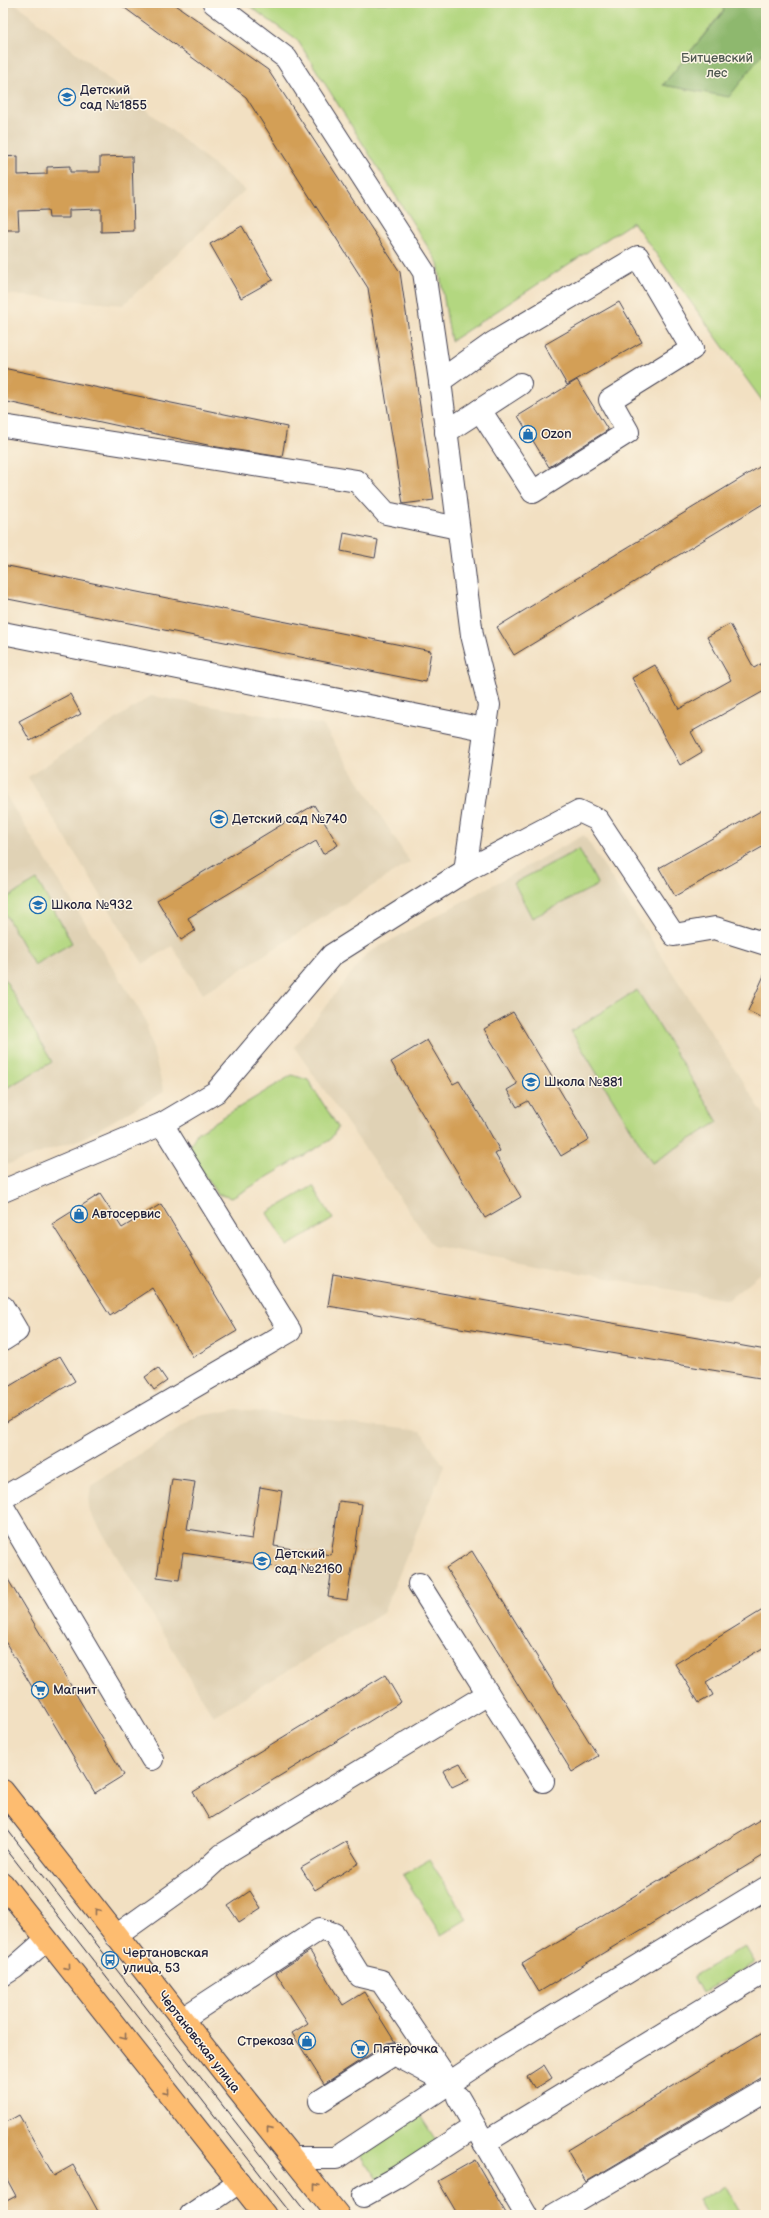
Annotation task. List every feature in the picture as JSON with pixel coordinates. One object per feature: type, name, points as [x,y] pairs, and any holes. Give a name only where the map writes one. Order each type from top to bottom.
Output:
[{"type":"main road","name":"Чертановская улица","points":[[3,1791],[116,1936],[338,2215]]},
{"type":"main road","points":[[3,1884],[265,2215]]},
{"type":"lane","points":[[214,3],[286,58],[424,272],[440,381],[472,635],[489,705],[484,729],[465,871]]},
{"type":"lane","points":[[440,381],[493,343],[638,257],[692,349],[610,400],[628,432],[533,492],[480,410]]},
{"type":"lane","points":[[446,432],[520,384]]},
{"type":"lane","points":[[3,426],[357,481],[386,513],[458,528]]},
{"type":"lane","points":[[3,633],[484,729]]},
{"type":"lane","points":[[3,1191],[162,1124],[216,1092],[332,955],[465,871],[579,811],[598,820],[674,935],[715,928],[766,944]]},
{"type":"lane","points":[[3,1498],[290,1332],[162,1124]]},
{"type":"lane","points":[[3,1307],[17,1331],[3,1340]]},
{"type":"lane","points":[[3,1507],[152,1759]]},
{"type":"lane","points":[[419,1584],[543,1781]]},
{"type":"lane","points":[[116,1936],[197,1878],[222,1855],[488,1694]]},
{"type":"lane","points":[[293,2158],[336,2158],[453,2090],[576,2002],[766,1888]]},
{"type":"lane","points":[[182,2019],[320,1929],[334,1934],[360,1976],[381,1981],[453,2090],[526,2215]]},
{"type":"lane","points":[[3,1974],[14,1968],[46,1940]]},
{"type":"lane","points":[[364,2196],[399,2176],[479,2135],[766,1970]]},
{"type":"lane","points":[[320,2101],[394,2054],[453,2090]]},
{"type":"lane","points":[[554,2215],[766,2090]]},
{"type":"lane","points":[[191,2215],[239,2182]]},
{"type":"shaded area","name":"Детский сад №1855","points":[[3,3],[15,3],[245,190],[123,305],[3,294]]},
{"type":"shaded area","name":"Детский сад №740","points":[[151,696],[323,725],[410,862],[203,994],[172,946],[143,964],[28,777]]},
{"type":"shaded area","name":"Школа №932","points":[[3,791],[145,1019],[164,1092],[81,1139],[3,1166]]},
{"type":"shaded area","name":"Школа №881","points":[[584,835],[766,1118],[766,1269],[728,1300],[433,1246],[294,1047],[366,954]]},
{"type":"shaded area","name":"Детский сад №2160","points":[[237,1409],[421,1431],[444,1466],[383,1613],[213,1716],[88,1509],[91,1485],[199,1416]]},
{"type":"green space","points":[[245,3],[721,3],[724,10],[663,85],[729,96],[766,49],[766,406],[633,222],[451,341],[438,263],[298,41]]},
{"type":"green space","name":"Битцевский лес","points":[[721,3],[766,3],[766,49],[729,97],[663,85],[724,11]]},
{"type":"green space","points":[[579,849],[598,885],[532,918],[514,883]]},
{"type":"green space","points":[[37,880],[72,943],[34,965],[3,910],[3,900]]},
{"type":"green space","points":[[3,976],[52,1062],[3,1090]]},
{"type":"green space","points":[[637,990],[718,1122],[652,1163],[571,1031]]},
{"type":"green space","points":[[292,1075],[308,1080],[338,1127],[330,1140],[232,1198],[217,1194],[188,1149],[197,1133]]},
{"type":"green space","points":[[313,1186],[333,1219],[287,1246],[267,1213]]},
{"type":"green space","points":[[429,1859],[467,1919],[441,1935],[403,1875]]},
{"type":"green space","points":[[745,1946],[755,1963],[702,1993],[693,1976]]},
{"type":"green space","points":[[419,2114],[439,2145],[380,2184],[360,2154]]},
{"type":"green space","points":[[725,2185],[742,2215],[707,2215],[698,2200]]},
{"type":"building","points":[[118,3],[173,3],[268,70],[400,272],[434,500],[403,504],[368,288],[246,97]]},
{"type":"building","points":[[18,156],[18,175],[47,174],[47,167],[70,166],[70,172],[100,172],[100,157],[132,156],[134,231],[101,232],[101,209],[69,210],[69,218],[49,218],[48,210],[18,211],[19,230],[3,230],[3,157]]},
{"type":"building","points":[[242,226],[273,280],[241,298],[210,244]]},
{"type":"building","points":[[619,302],[642,342],[567,385],[544,345]]},
{"type":"building","points":[[3,368],[287,427],[282,457],[217,447],[3,401]]},
{"type":"building","points":[[577,380],[608,430],[549,467],[518,416]]},
{"type":"building","points":[[766,463],[766,502],[514,655],[497,627]]},
{"type":"building","points":[[344,533],[378,540],[375,558],[341,551]]},
{"type":"building","points":[[3,565],[431,651],[426,682],[3,598]]},
{"type":"building","points":[[730,624],[754,668],[766,661],[766,690],[691,732],[702,752],[680,765],[632,678],[655,665],[679,709],[731,680],[707,637]]},
{"type":"building","points":[[70,694],[81,714],[30,741],[19,721]]},
{"type":"building","points":[[314,805],[338,845],[323,854],[316,841],[188,918],[195,931],[181,940],[157,900]]},
{"type":"building","points":[[766,808],[766,845],[675,896],[659,868]]},
{"type":"building","points":[[766,971],[766,1020],[748,1011]]},
{"type":"building","points":[[513,1012],[589,1139],[561,1156],[528,1101],[517,1107],[507,1090],[517,1084],[484,1029]]},
{"type":"building","points":[[427,1040],[453,1084],[459,1081],[484,1122],[500,1151],[495,1154],[521,1197],[485,1218],[391,1062]]},
{"type":"building","points":[[100,1194],[122,1228],[161,1204],[237,1331],[193,1357],[152,1288],[110,1316],[52,1224]]},
{"type":"building","points":[[333,1274],[766,1350],[766,1379],[328,1306]]},
{"type":"building","points":[[60,1356],[75,1381],[3,1424],[3,1390]]},
{"type":"building","points":[[158,1368],[167,1381],[154,1390],[145,1377]]},
{"type":"building","points":[[172,1479],[195,1482],[187,1529],[252,1539],[260,1487],[282,1491],[274,1546],[331,1555],[339,1501],[362,1504],[347,1600],[328,1597],[331,1575],[183,1553],[179,1580],[157,1577]]},
{"type":"building","points":[[472,1551],[598,1756],[572,1772],[446,1568]]},
{"type":"building","points":[[3,1571],[124,1775],[95,1793],[3,1638]]},
{"type":"building","points":[[766,1608],[766,1646],[706,1682],[713,1695],[699,1703],[675,1664]]},
{"type":"building","points":[[385,1675],[401,1702],[209,1819],[193,1792]]},
{"type":"building","points":[[460,1763],[469,1779],[452,1787],[443,1771]]},
{"type":"building","points":[[766,1816],[766,1854],[539,1992],[522,1964]]},
{"type":"building","points":[[346,1842],[359,1863],[315,1890],[301,1868]]},
{"type":"building","points":[[250,1891],[261,1908],[239,1922],[228,1906]]},
{"type":"building","points":[[310,1951],[343,2005],[364,1992],[395,2042],[387,2043],[324,2084],[292,2033],[308,2023],[276,1973]]},
{"type":"building","points":[[766,2030],[766,2075],[586,2182],[567,2150]]},
{"type":"building","points":[[544,2065],[552,2078],[535,2089],[527,2076]]},
{"type":"building","points":[[19,2115],[54,2176],[73,2165],[100,2215],[3,2215],[3,2203],[16,2196],[3,2172],[3,2124]]},
{"type":"building","points":[[475,2160],[507,2215],[458,2215],[438,2181]]},
{"type":"tram line","points":[[3,1824],[308,2215]]},
{"type":"tram line","points":[[3,1845],[292,2215]]},
{"type":"place","name":"Детский сад №1855","points":[[67,97]]},
{"type":"place","name":"Ozon","points":[[528,434]]},
{"type":"place","name":"Детский сад №740","points":[[219,819]]},
{"type":"place","name":"Школа №932","points":[[38,905]]},
{"type":"place","name":"Школа №881","points":[[531,1082]]},
{"type":"place","name":"Автосервис","points":[[79,1214]]},
{"type":"place","name":"Детский сад №2160","points":[[262,1561]]},
{"type":"place","name":"Магнит","points":[[40,1690]]},
{"type":"place","name":"Чертановская улица, 53","points":[[110,1960]]},
{"type":"place","name":"Стрекоза","points":[[307,2041]]},
{"type":"place","name":"Пятёрочка","points":[[360,2049]]}]
